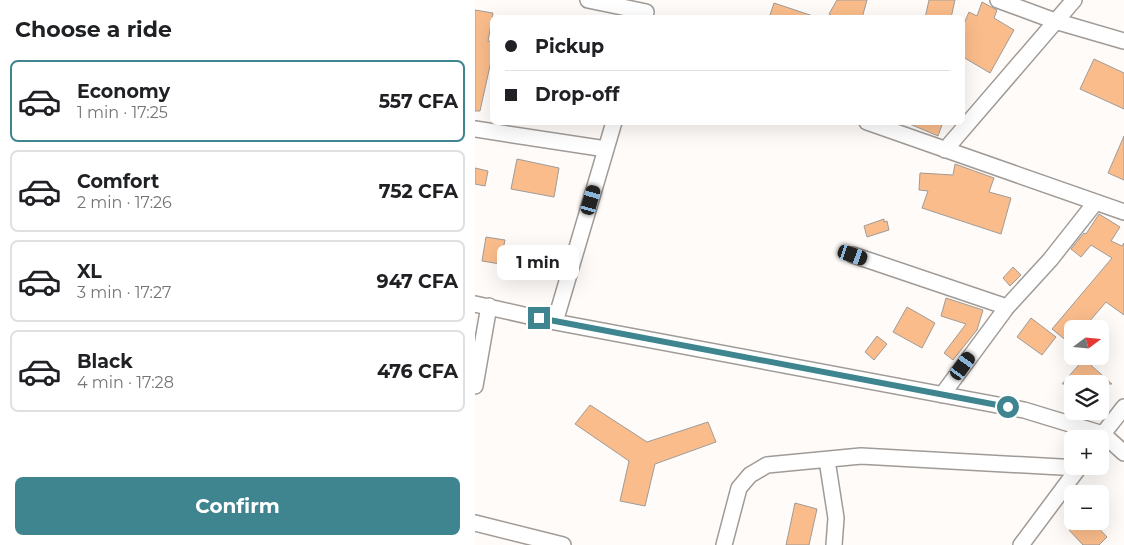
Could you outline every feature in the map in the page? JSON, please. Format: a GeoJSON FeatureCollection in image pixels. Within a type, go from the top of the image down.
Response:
{"type":"FeatureCollection","features":[{"type":"Feature","properties":{"kind":"street"},"geometry":{"type":"LineString","coordinates":[[588,0],[647,10]]}},
{"type":"Feature","properties":{"kind":"street"},"geometry":{"type":"LineString","coordinates":[[998,0],[1055,21],[1124,41]]}},
{"type":"Feature","properties":{"kind":"street"},"geometry":{"type":"LineString","coordinates":[[945,150],[1074,0]]}},
{"type":"Feature","properties":{"kind":"street"},"geometry":{"type":"LineString","coordinates":[[555,322],[613,125]]}},
{"type":"Feature","properties":{"kind":"street"},"geometry":{"type":"LineString","coordinates":[[875,125],[1124,212]]}},
{"type":"Feature","properties":{"kind":"street"},"geometry":{"type":"LineString","coordinates":[[475,129],[606,149]]}},
{"type":"Feature","properties":{"kind":"street"},"geometry":{"type":"LineString","coordinates":[[942,395],[1007,307],[1050,260],[1095,203]]}},
{"type":"Feature","properties":{"kind":"street"},"geometry":{"type":"LineString","coordinates":[[853,255],[1007,307]]}},
{"type":"Feature","properties":{"kind":"street"},"geometry":{"type":"LineString","coordinates":[[475,386],[482,305],[555,322],[1024,410],[1083,430]]}},
{"type":"Feature","properties":{"kind":"street"},"geometry":{"type":"LineString","coordinates":[[1106,430],[1124,407]]}},
{"type":"Feature","properties":{"kind":"street"},"geometry":{"type":"LineString","coordinates":[[1109,442],[1124,453]]}},
{"type":"Feature","properties":{"kind":"street"},"geometry":{"type":"LineString","coordinates":[[724,545],[739,488],[750,475],[767,466],[861,456],[1064,466]]}},
{"type":"Feature","properties":{"kind":"street"},"geometry":{"type":"LineString","coordinates":[[827,460],[836,518],[834,545]]}},
{"type":"Feature","properties":{"kind":"street"},"geometry":{"type":"LineString","coordinates":[[1021,545],[1074,475]]}},
{"type":"Feature","properties":{"kind":"street"},"geometry":{"type":"LineString","coordinates":[[475,522],[563,545]]}},
{"type":"Feature","properties":{"kind":"building"},"geometry":{"type":"Polygon","coordinates":[[[837,0],[867,0],[863,15],[829,14],[837,0]]]}},
{"type":"Feature","properties":{"kind":"building"},"geometry":{"type":"Polygon","coordinates":[[[929,0],[955,0],[952,15],[926,15],[929,0]]]}},
{"type":"Feature","properties":{"kind":"building"},"geometry":{"type":"Polygon","coordinates":[[[982,2],[997,10],[994,18],[1014,30],[990,73],[965,58],[965,21],[969,12],[977,16],[982,2]]]}},
{"type":"Feature","properties":{"kind":"building"},"geometry":{"type":"Polygon","coordinates":[[[774,3],[810,15],[770,15],[774,3]]]}},
{"type":"Feature","properties":{"kind":"building"},"geometry":{"type":"Polygon","coordinates":[[[475,10],[493,13],[490,15],[488,41],[490,41],[490,66],[480,111],[475,111],[475,10]]]}},
{"type":"Feature","properties":{"kind":"building"},"geometry":{"type":"Polygon","coordinates":[[[1094,59],[1124,73],[1124,109],[1080,89],[1094,59]]]}},
{"type":"Feature","properties":{"kind":"building"},"geometry":{"type":"Polygon","coordinates":[[[912,125],[942,125],[938,136],[912,125]]]}},
{"type":"Feature","properties":{"kind":"building"},"geometry":{"type":"Polygon","coordinates":[[[1124,136],[1124,180],[1108,173],[1124,136]]]}},
{"type":"Feature","properties":{"kind":"building"},"geometry":{"type":"Polygon","coordinates":[[[517,159],[559,168],[554,197],[511,189],[517,159]]]}},
{"type":"Feature","properties":{"kind":"building"},"geometry":{"type":"Polygon","coordinates":[[[955,164],[994,178],[989,192],[1011,198],[1001,234],[922,208],[928,191],[919,190],[920,173],[953,175],[955,164]]]}},
{"type":"Feature","properties":{"kind":"building"},"geometry":{"type":"Polygon","coordinates":[[[475,168],[488,171],[485,186],[475,184],[475,168]]]}},
{"type":"Feature","properties":{"kind":"building"},"geometry":{"type":"Polygon","coordinates":[[[1099,214],[1120,227],[1111,241],[1122,246],[1124,243],[1124,315],[1106,302],[1091,320],[1064,320],[1064,339],[1052,329],[1112,258],[1091,245],[1081,257],[1071,249],[1084,233],[1086,234],[1099,214]]]}},
{"type":"Feature","properties":{"kind":"building"},"geometry":{"type":"Polygon","coordinates":[[[884,219],[884,222],[887,221],[889,230],[867,237],[864,226],[884,219]]]}},
{"type":"Feature","properties":{"kind":"building"},"geometry":{"type":"Polygon","coordinates":[[[486,237],[505,240],[500,264],[482,261],[486,237]]]}},
{"type":"Feature","properties":{"kind":"building"},"geometry":{"type":"Polygon","coordinates":[[[1013,267],[1021,275],[1010,286],[1003,278],[1013,267]]]}},
{"type":"Feature","properties":{"kind":"building"},"geometry":{"type":"Polygon","coordinates":[[[946,298],[983,310],[977,330],[953,360],[944,353],[966,324],[941,316],[946,298]]]}},
{"type":"Feature","properties":{"kind":"building"},"geometry":{"type":"Polygon","coordinates":[[[907,307],[935,323],[922,348],[893,332],[907,307]]]}},
{"type":"Feature","properties":{"kind":"building"},"geometry":{"type":"Polygon","coordinates":[[[1031,318],[1056,337],[1042,355],[1017,337],[1031,318]]]}},
{"type":"Feature","properties":{"kind":"building"},"geometry":{"type":"Polygon","coordinates":[[[877,336],[887,344],[874,360],[865,352],[877,336]]]}},
{"type":"Feature","properties":{"kind":"building"},"geometry":{"type":"Polygon","coordinates":[[[1079,365],[1091,365],[1102,375],[1070,375],[1079,365]]]}},
{"type":"Feature","properties":{"kind":"building"},"geometry":{"type":"Polygon","coordinates":[[[590,405],[647,442],[708,422],[716,442],[655,464],[645,506],[620,501],[629,461],[575,424],[590,405]]]}},
{"type":"Feature","properties":{"kind":"building"},"geometry":{"type":"Polygon","coordinates":[[[795,503],[817,509],[809,545],[786,545],[795,503]]]}},
{"type":"Feature","properties":{"kind":"building"},"geometry":{"type":"Polygon","coordinates":[[[1069,530],[1100,530],[1107,537],[1099,545],[1083,545],[1069,530]]]}},
{"type":"Feature","properties":{"kind":"route"},"geometry":{"type":"LineString","coordinates":[[539,318],[1008,407]]}}]}
